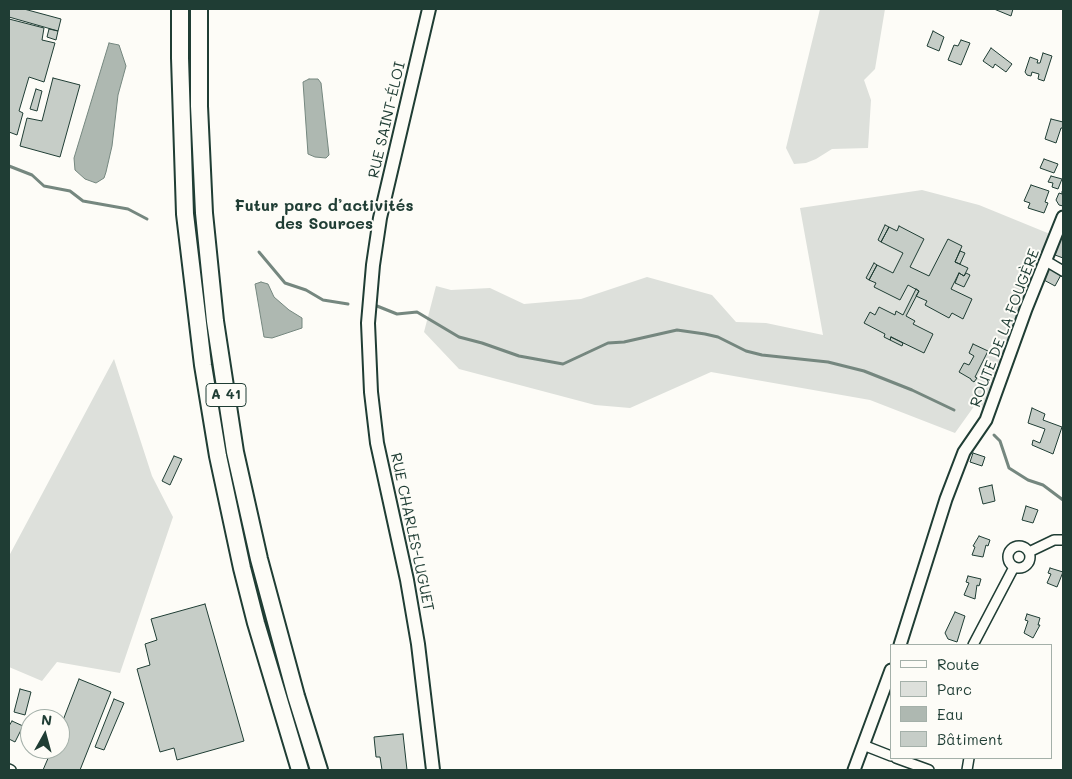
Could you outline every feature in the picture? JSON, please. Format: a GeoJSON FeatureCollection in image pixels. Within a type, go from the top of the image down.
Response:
{"type":"FeatureCollection","features":[{"type":"Feature","properties":{"kind":"highway"},"geometry":{"type":"LineString","coordinates":[[174,9],[180,78]]}},
{"type":"Feature","properties":{"kind":"highway","name":"A 41"},"geometry":{"type":"LineString","coordinates":[[180,9],[180,78],[188,239],[203,365],[228,503],[252,605],[300,770]]}},
{"type":"Feature","properties":{"kind":"highway","name":"A 41"},"geometry":{"type":"LineString","coordinates":[[199,9],[199,106],[204,213],[215,321],[226,393],[236,452],[259,559],[296,696],[319,770]]}},
{"type":"Feature","properties":{"kind":"main road","name":"RUE SAINT-ÉLOI"},"geometry":{"type":"LineString","coordinates":[[370,299],[380,218],[429,9]]}},
{"type":"Feature","properties":{"kind":"main road","name":"RUE CHARLES-LUGUET"},"geometry":{"type":"LineString","coordinates":[[370,299],[368,323],[370,392],[377,443],[418,644],[433,770]]}},
{"type":"Feature","properties":{"kind":"street","name":"ROUTE DE LA FOUGÈRE"},"geometry":{"type":"LineString","coordinates":[[900,644],[955,474],[964,452],[986,420],[1004,367],[1063,217]]}},
{"type":"Feature","properties":{"kind":"street"},"geometry":{"type":"LineString","coordinates":[[1046,261],[1063,271]]}},
{"type":"Feature","properties":{"kind":"street"},"geometry":{"type":"LineString","coordinates":[[1028,552],[1054,540],[1063,540]]}},
{"type":"Feature","properties":{"kind":"street"},"geometry":{"type":"LineString","coordinates":[[1016,547],[1023,548],[1028,552],[1030,559],[1027,565],[1021,568],[1014,567],[1008,558],[1016,547]]}},
{"type":"Feature","properties":{"kind":"street"},"geometry":{"type":"LineString","coordinates":[[974,644],[1014,567]]}},
{"type":"Feature","properties":{"kind":"street"},"geometry":{"type":"LineString","coordinates":[[854,770],[890,673]]}},
{"type":"Feature","properties":{"kind":"street"},"geometry":{"type":"LineString","coordinates":[[863,746],[890,756]]}},
{"type":"Feature","properties":{"kind":"street"},"geometry":{"type":"LineString","coordinates":[[899,759],[929,770]]}},
{"type":"Feature","properties":{"kind":"green space"},"geometry":{"type":"Polygon","coordinates":[[[820,9],[885,9],[875,69],[864,80],[871,100],[868,148],[832,149],[806,163],[794,164],[786,148],[820,9]]]}},
{"type":"Feature","properties":{"kind":"green space"},"geometry":{"type":"Polygon","coordinates":[[[922,190],[979,205],[1050,234],[983,409],[975,405],[955,433],[870,400],[711,372],[630,408],[595,405],[459,369],[424,332],[436,286],[451,290],[490,288],[524,304],[581,299],[647,277],[712,295],[736,322],[766,323],[823,335],[800,208],[922,190]]]}},
{"type":"Feature","properties":{"kind":"green space"},"geometry":{"type":"Polygon","coordinates":[[[114,359],[152,476],[173,517],[120,673],[57,662],[42,681],[9,667],[9,556],[114,359]]]}},
{"type":"Feature","properties":{"kind":"water"},"geometry":{"type":"Polygon","coordinates":[[[109,43],[119,45],[126,66],[118,95],[112,146],[106,172],[104,178],[96,183],[85,179],[75,170],[74,158],[109,43]]]}},
{"type":"Feature","properties":{"kind":"water"},"geometry":{"type":"Polygon","coordinates":[[[309,79],[318,79],[321,83],[329,155],[326,158],[308,154],[303,82],[309,79]]]}},
{"type":"Feature","properties":{"kind":"water"},"geometry":{"type":"Polygon","coordinates":[[[261,282],[268,284],[274,297],[302,318],[302,328],[272,338],[264,337],[255,284],[261,282]]]}},
{"type":"Feature","properties":{"kind":"building"},"geometry":{"type":"Polygon","coordinates":[[[9,9],[24,9],[61,19],[58,31],[9,17],[9,9]]]}},
{"type":"Feature","properties":{"kind":"building"},"geometry":{"type":"Polygon","coordinates":[[[994,9],[1013,9],[1011,16],[994,9]]]}},
{"type":"Feature","properties":{"kind":"building"},"geometry":{"type":"Polygon","coordinates":[[[9,19],[44,28],[42,40],[55,43],[44,82],[29,77],[19,111],[23,113],[17,135],[9,132],[9,19]]]}},
{"type":"Feature","properties":{"kind":"building"},"geometry":{"type":"Polygon","coordinates":[[[49,29],[58,31],[56,40],[47,37],[49,29]]]}},
{"type":"Feature","properties":{"kind":"building"},"geometry":{"type":"Polygon","coordinates":[[[933,31],[944,37],[939,51],[927,46],[933,31]]]}},
{"type":"Feature","properties":{"kind":"building"},"geometry":{"type":"Polygon","coordinates":[[[961,40],[970,43],[961,65],[948,60],[954,45],[958,46],[961,40]]]}},
{"type":"Feature","properties":{"kind":"building"},"geometry":{"type":"Polygon","coordinates":[[[991,48],[1012,64],[1006,72],[995,64],[993,68],[983,61],[991,48]]]}},
{"type":"Feature","properties":{"kind":"building"},"geometry":{"type":"Polygon","coordinates":[[[1043,53],[1052,56],[1044,81],[1038,79],[1039,74],[1032,72],[1031,76],[1025,72],[1030,57],[1038,60],[1037,63],[1040,63],[1043,53]]]}},
{"type":"Feature","properties":{"kind":"building"},"geometry":{"type":"Polygon","coordinates":[[[53,78],[80,85],[60,157],[20,146],[27,118],[42,121],[53,78]]]}},
{"type":"Feature","properties":{"kind":"building"},"geometry":{"type":"Polygon","coordinates":[[[36,89],[42,91],[37,111],[30,109],[36,89]]]}},
{"type":"Feature","properties":{"kind":"building"},"geometry":{"type":"Polygon","coordinates":[[[1051,119],[1063,122],[1063,128],[1061,128],[1056,143],[1045,139],[1051,119]]]}},
{"type":"Feature","properties":{"kind":"building"},"geometry":{"type":"Polygon","coordinates":[[[1044,159],[1058,164],[1054,173],[1040,168],[1044,159]]]}},
{"type":"Feature","properties":{"kind":"building"},"geometry":{"type":"Polygon","coordinates":[[[1051,176],[1062,179],[1058,189],[1052,187],[1053,183],[1048,182],[1051,176]]]}},
{"type":"Feature","properties":{"kind":"building"},"geometry":{"type":"Polygon","coordinates":[[[1031,185],[1049,191],[1045,202],[1048,203],[1044,213],[1028,208],[1030,203],[1024,201],[1031,185]]]}},
{"type":"Feature","properties":{"kind":"building"},"geometry":{"type":"Polygon","coordinates":[[[1062,192],[1063,206],[1059,205],[1056,200],[1059,193],[1062,194],[1062,192]]]}},
{"type":"Feature","properties":{"kind":"building"},"geometry":{"type":"Polygon","coordinates":[[[885,225],[889,227],[881,242],[878,240],[885,225]]]}},
{"type":"Feature","properties":{"kind":"building"},"geometry":{"type":"Polygon","coordinates":[[[899,226],[924,239],[910,267],[929,276],[948,239],[962,246],[955,262],[968,268],[964,276],[959,273],[951,289],[972,299],[963,319],[952,313],[949,318],[925,305],[927,301],[916,296],[919,291],[908,285],[900,300],[874,287],[876,283],[869,280],[877,265],[893,273],[903,253],[881,242],[889,227],[897,231],[899,226]]]}},
{"type":"Feature","properties":{"kind":"building"},"geometry":{"type":"Polygon","coordinates":[[[1060,236],[1063,237],[1063,258],[1055,255],[1060,236]]]}},
{"type":"Feature","properties":{"kind":"building"},"geometry":{"type":"Polygon","coordinates":[[[960,251],[965,253],[960,264],[955,262],[960,251]]]}},
{"type":"Feature","properties":{"kind":"building"},"geometry":{"type":"Polygon","coordinates":[[[874,263],[877,265],[869,280],[866,278],[874,263]]]}},
{"type":"Feature","properties":{"kind":"building"},"geometry":{"type":"Polygon","coordinates":[[[1049,266],[1062,273],[1055,286],[1042,279],[1049,266]]]}},
{"type":"Feature","properties":{"kind":"building"},"geometry":{"type":"Polygon","coordinates":[[[959,273],[964,276],[966,273],[970,275],[964,287],[955,283],[959,273]]]}},
{"type":"Feature","properties":{"kind":"building"},"geometry":{"type":"Polygon","coordinates":[[[916,289],[919,291],[906,316],[915,321],[913,324],[933,334],[924,353],[891,337],[890,340],[884,337],[885,334],[864,323],[870,312],[875,315],[879,307],[895,315],[896,311],[903,315],[916,289]]]}},
{"type":"Feature","properties":{"kind":"building"},"geometry":{"type":"Polygon","coordinates":[[[891,337],[903,343],[902,346],[890,340],[891,337]]]}},
{"type":"Feature","properties":{"kind":"building"},"geometry":{"type":"Polygon","coordinates":[[[973,344],[988,351],[974,382],[959,372],[964,363],[969,365],[974,356],[969,353],[973,344]]]}},
{"type":"Feature","properties":{"kind":"building"},"geometry":{"type":"Polygon","coordinates":[[[1032,408],[1045,414],[1043,420],[1062,427],[1053,454],[1032,445],[1033,440],[1040,443],[1045,429],[1028,423],[1032,408]]]}},
{"type":"Feature","properties":{"kind":"building"},"geometry":{"type":"Polygon","coordinates":[[[973,453],[985,457],[982,466],[970,462],[973,453]]]}},
{"type":"Feature","properties":{"kind":"building"},"geometry":{"type":"Polygon","coordinates":[[[174,456],[182,459],[170,485],[162,481],[174,456]]]}},
{"type":"Feature","properties":{"kind":"building"},"geometry":{"type":"Polygon","coordinates":[[[992,485],[995,501],[983,504],[979,488],[992,485]]]}},
{"type":"Feature","properties":{"kind":"building"},"geometry":{"type":"Polygon","coordinates":[[[1026,506],[1038,510],[1033,523],[1022,520],[1026,506]]]}},
{"type":"Feature","properties":{"kind":"building"},"geometry":{"type":"Polygon","coordinates":[[[979,536],[990,540],[988,546],[986,545],[983,557],[972,555],[975,547],[973,546],[979,536]]]}},
{"type":"Feature","properties":{"kind":"building"},"geometry":{"type":"Polygon","coordinates":[[[1050,568],[1063,572],[1057,587],[1047,583],[1051,574],[1048,573],[1050,568]]]}},
{"type":"Feature","properties":{"kind":"building"},"geometry":{"type":"Polygon","coordinates":[[[968,576],[981,579],[979,586],[977,585],[975,599],[964,595],[969,583],[966,582],[968,576]]]}},
{"type":"Feature","properties":{"kind":"building"},"geometry":{"type":"Polygon","coordinates":[[[205,604],[244,741],[177,760],[174,748],[160,752],[137,669],[150,665],[145,644],[157,640],[151,619],[205,604]]]}},
{"type":"Feature","properties":{"kind":"building"},"geometry":{"type":"Polygon","coordinates":[[[955,612],[965,616],[957,642],[948,639],[945,633],[955,612]]]}},
{"type":"Feature","properties":{"kind":"building"},"geometry":{"type":"Polygon","coordinates":[[[1027,614],[1040,618],[1038,625],[1040,625],[1033,638],[1024,633],[1028,621],[1025,620],[1027,614]]]}},
{"type":"Feature","properties":{"kind":"building"},"geometry":{"type":"Polygon","coordinates":[[[79,679],[111,692],[80,770],[43,770],[48,759],[70,759],[70,709],[67,709],[79,679]]]}},
{"type":"Feature","properties":{"kind":"building"},"geometry":{"type":"Polygon","coordinates":[[[20,689],[31,692],[27,709],[20,709],[20,714],[14,712],[20,689]]]}},
{"type":"Feature","properties":{"kind":"building"},"geometry":{"type":"Polygon","coordinates":[[[114,699],[124,703],[104,750],[95,747],[114,699]]]}},
{"type":"Feature","properties":{"kind":"building"},"geometry":{"type":"Polygon","coordinates":[[[12,721],[20,725],[20,732],[15,742],[9,739],[9,726],[12,721]]]}},
{"type":"Feature","properties":{"kind":"building"},"geometry":{"type":"Polygon","coordinates":[[[403,734],[407,770],[382,770],[380,757],[376,757],[374,737],[403,734]]]}},
{"type":"Feature","properties":{"kind":"waterway"},"geometry":{"type":"LineString","coordinates":[[9,166],[32,175],[44,186],[70,191],[83,201],[128,209],[147,219]]}},
{"type":"Feature","properties":{"kind":"waterway"},"geometry":{"type":"LineString","coordinates":[[259,252],[285,283],[306,290],[323,300],[348,304]]}},
{"type":"Feature","properties":{"kind":"waterway"},"geometry":{"type":"LineString","coordinates":[[377,306],[397,314],[417,312],[459,337],[519,356],[563,364],[608,343],[624,342],[677,330],[705,334],[718,337],[746,351],[762,355],[828,362],[864,371],[912,390],[954,410]]}},
{"type":"Feature","properties":{"kind":"waterway"},"geometry":{"type":"LineString","coordinates":[[994,435],[1000,441],[1009,468],[1028,480],[1043,485],[1063,500]]}},
{"type":"Feature","properties":{"kind":"district","name":"Futur parc d’activités des Sources"},"geometry":{"type":"Point","coordinates":[324,215]}}]}
